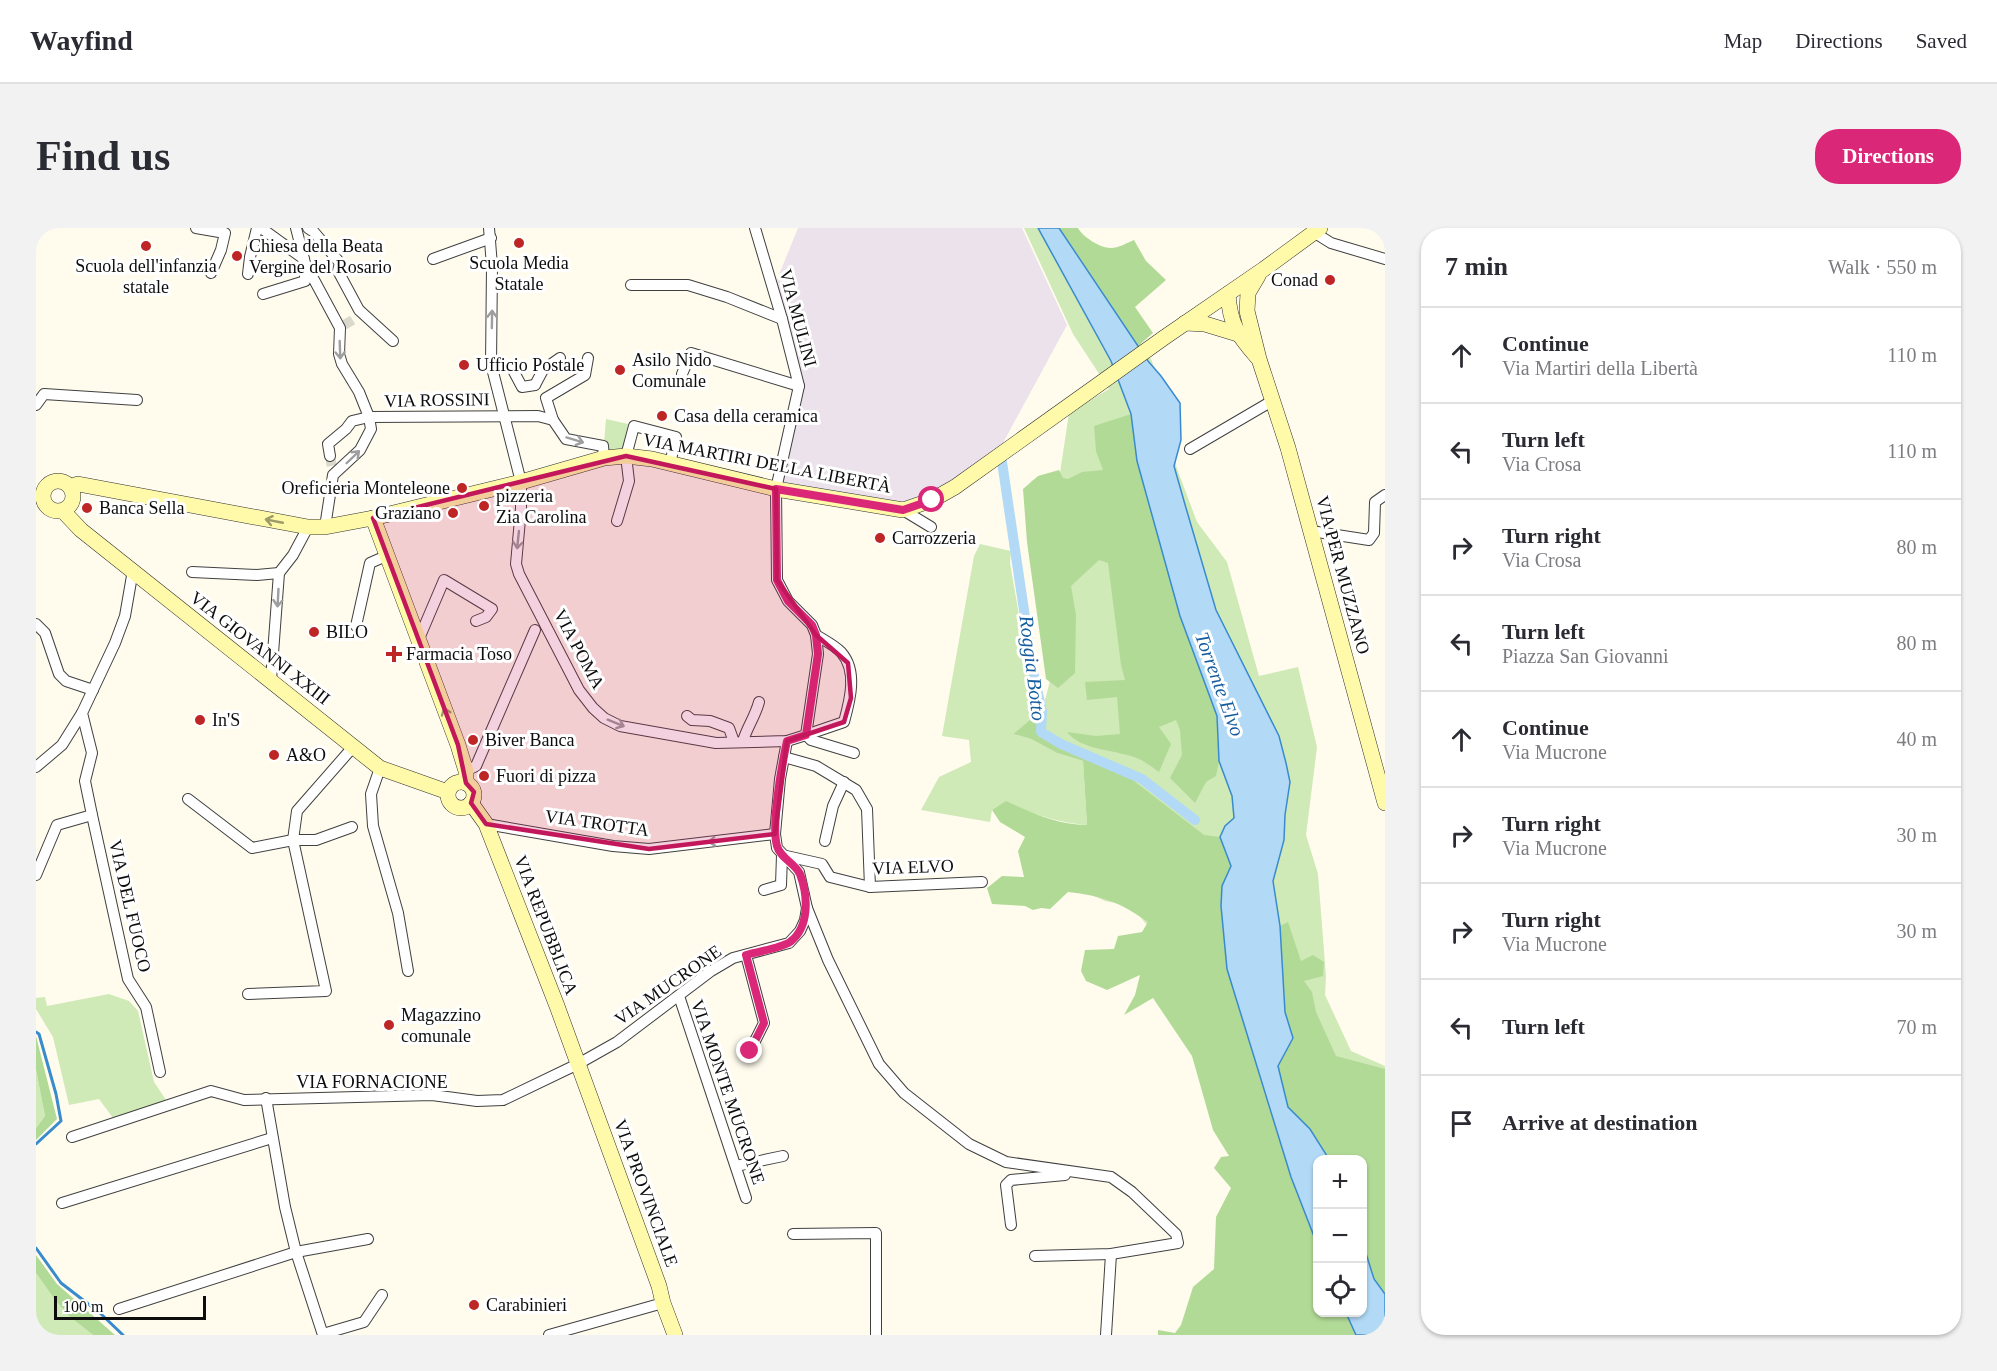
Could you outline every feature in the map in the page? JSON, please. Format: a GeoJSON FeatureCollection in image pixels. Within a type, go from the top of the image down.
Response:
{"type":"FeatureCollection","features":[{"type":"Feature","properties":{"kind":"main road"},"geometry":{"type":"LineString","coordinates":[[1185,323],[1317,231]]}},
{"type":"Feature","properties":{"kind":"main road","name":"VIA PER MUZZANO"},"geometry":{"type":"LineString","coordinates":[[1261,271],[1248,294],[1247,311],[1259,359],[1288,448],[1384,800]]}},
{"type":"Feature","properties":{"kind":"main road"},"geometry":{"type":"LineString","coordinates":[[1228,294],[1247,311]]}},
{"type":"Feature","properties":{"kind":"main road","name":"VIA PER MUZZANO"},"geometry":{"type":"LineString","coordinates":[[1228,294],[1231,320],[1238,334],[1259,359]]}},
{"type":"Feature","properties":{"kind":"main road"},"geometry":{"type":"LineString","coordinates":[[1185,323],[1205,324],[1238,334]]}},
{"type":"Feature","properties":{"kind":"main road","name":"VIA MARTIRI DELLA LIBERTÀ"},"geometry":{"type":"LineString","coordinates":[[63,511],[49,508],[40,488],[58,481],[70,486],[78,484],[308,527],[325,527],[373,518],[521,482],[604,458],[626,456],[641,456],[776,489],[903,510],[932,500],[955,487],[1185,323]]}},
{"type":"Feature","properties":{"kind":"main road"},"geometry":{"type":"LineString","coordinates":[[63,511],[73,501],[73,491],[70,486]]}},
{"type":"Feature","properties":{"kind":"main road","name":"VIA GIOVANNI XXIII"},"geometry":{"type":"LineString","coordinates":[[63,511],[81,530],[380,768],[448,792]]}},
{"type":"Feature","properties":{"kind":"main road"},"geometry":{"type":"LineString","coordinates":[[373,518],[466,777],[474,792],[471,803],[464,807],[456,807],[449,800],[448,792],[455,783],[466,777]]}},
{"type":"Feature","properties":{"kind":"main road","name":"VIA REPUBBLICA"},"geometry":{"type":"LineString","coordinates":[[471,803],[486,824],[578,1064]]}},
{"type":"Feature","properties":{"kind":"main road","name":"VIA PROVINCIALE"},"geometry":{"type":"LineString","coordinates":[[578,1064],[675,1335]]}},
{"type":"Feature","properties":{"kind":"street"},"geometry":{"type":"LineString","coordinates":[[196,228],[225,233],[221,250],[211,273]]}},
{"type":"Feature","properties":{"kind":"street"},"geometry":{"type":"LineString","coordinates":[[248,274],[250,257],[259,228],[304,261],[342,326],[339,354],[342,364],[359,392],[371,429],[360,450],[333,471],[325,527]]}},
{"type":"Feature","properties":{"kind":"street"},"geometry":{"type":"LineString","coordinates":[[263,294],[305,281],[304,261],[296,228]]}},
{"type":"Feature","properties":{"kind":"street"},"geometry":{"type":"LineString","coordinates":[[308,228],[314,231],[340,262],[338,272],[360,316],[393,341]]}},
{"type":"Feature","properties":{"kind":"street","name":"VIA MULINI"},"geometry":{"type":"LineString","coordinates":[[755,228],[799,386],[776,489],[777,580],[788,601],[812,625],[816,635]]}},
{"type":"Feature","properties":{"kind":"street"},"geometry":{"type":"LineString","coordinates":[[1317,231],[1330,243],[1385,259]]}},
{"type":"Feature","properties":{"kind":"street"},"geometry":{"type":"LineString","coordinates":[[433,259],[490,233]]}},
{"type":"Feature","properties":{"kind":"street","name":"VIA POMA"},"geometry":{"type":"LineString","coordinates":[[490,233],[491,364],[521,482],[516,564],[552,641],[579,690],[593,708],[604,718],[620,726],[716,743],[787,741],[814,734],[844,722],[851,698],[848,663],[840,651],[816,635]]}},
{"type":"Feature","properties":{"kind":"street"},"geometry":{"type":"LineString","coordinates":[[630,285],[688,285],[727,297],[782,319]]}},
{"type":"Feature","properties":{"kind":"street"},"geometry":{"type":"LineString","coordinates":[[681,374],[692,353],[799,386]]}},
{"type":"Feature","properties":{"kind":"street"},"geometry":{"type":"LineString","coordinates":[[514,372],[522,387],[539,389],[543,370],[560,358]]}},
{"type":"Feature","properties":{"kind":"street"},"geometry":{"type":"LineString","coordinates":[[588,358],[585,375],[546,398],[553,420],[566,439],[603,446],[604,458]]}},
{"type":"Feature","properties":{"kind":"street"},"geometry":{"type":"LineString","coordinates":[[36,405],[44,394],[137,400]]}},
{"type":"Feature","properties":{"kind":"street"},"geometry":{"type":"LineString","coordinates":[[1190,449],[1272,401]]}},
{"type":"Feature","properties":{"kind":"street","name":"VIA ROSSINI"},"geometry":{"type":"LineString","coordinates":[[369,417],[538,416],[553,420]]}},
{"type":"Feature","properties":{"kind":"street"},"geometry":{"type":"LineString","coordinates":[[330,456],[328,444],[352,421],[369,417]]}},
{"type":"Feature","properties":{"kind":"street"},"geometry":{"type":"LineString","coordinates":[[617,520],[633,481],[626,456],[634,426],[676,437],[670,464]]}},
{"type":"Feature","properties":{"kind":"street"},"geometry":{"type":"LineString","coordinates":[[1311,531],[1369,540],[1374,533],[1375,502],[1385,495]]}},
{"type":"Feature","properties":{"kind":"street"},"geometry":{"type":"LineString","coordinates":[[903,510],[931,527]]}},
{"type":"Feature","properties":{"kind":"street"},"geometry":{"type":"LineString","coordinates":[[271,680],[279,573],[293,555],[308,527]]}},
{"type":"Feature","properties":{"kind":"street"},"geometry":{"type":"LineString","coordinates":[[356,626],[370,563],[386,556]]}},
{"type":"Feature","properties":{"kind":"street"},"geometry":{"type":"LineString","coordinates":[[36,767],[62,745],[82,712],[116,643],[122,625],[132,570]]}},
{"type":"Feature","properties":{"kind":"street"},"geometry":{"type":"LineString","coordinates":[[192,572],[263,575],[279,573]]}},
{"type":"Feature","properties":{"kind":"street"},"geometry":{"type":"LineString","coordinates":[[418,641],[444,580],[492,609],[486,617],[476,621]]}},
{"type":"Feature","properties":{"kind":"street"},"geometry":{"type":"LineString","coordinates":[[36,624],[45,633],[59,674],[66,681],[93,690]]}},
{"type":"Feature","properties":{"kind":"street"},"geometry":{"type":"LineString","coordinates":[[466,777],[476,766],[535,630]]}},
{"type":"Feature","properties":{"kind":"street"},"geometry":{"type":"LineString","coordinates":[[816,635],[818,654],[806,735],[811,740],[854,753]]}},
{"type":"Feature","properties":{"kind":"street"},"geometry":{"type":"LineString","coordinates":[[687,716],[692,720],[710,721],[729,728],[738,742],[752,724],[759,702]]}},
{"type":"Feature","properties":{"kind":"street","name":"VIA DEL FUOCO"},"geometry":{"type":"LineString","coordinates":[[82,712],[92,753],[86,781],[92,815],[128,979],[146,1007],[160,1072]]}},
{"type":"Feature","properties":{"kind":"street"},"geometry":{"type":"LineString","coordinates":[[787,741],[775,834],[777,848],[800,872],[807,908],[828,960],[879,1064],[904,1094],[969,1144],[1006,1162],[1111,1177],[1132,1192],[1176,1234],[1178,1243],[1111,1254],[1035,1256]]}},
{"type":"Feature","properties":{"kind":"street"},"geometry":{"type":"LineString","coordinates":[[248,994],[326,991],[292,840],[297,811],[353,747]]}},
{"type":"Feature","properties":{"kind":"street"},"geometry":{"type":"LineString","coordinates":[[784,757],[816,766],[856,790],[867,808],[870,887]]}},
{"type":"Feature","properties":{"kind":"street"},"geometry":{"type":"LineString","coordinates":[[380,768],[371,794],[373,826],[398,913],[408,971]]}},
{"type":"Feature","properties":{"kind":"street"},"geometry":{"type":"LineString","coordinates":[[825,841],[833,806],[843,782]]}},
{"type":"Feature","properties":{"kind":"street"},"geometry":{"type":"LineString","coordinates":[[188,799],[252,848],[292,840],[316,840],[351,827]]}},
{"type":"Feature","properties":{"kind":"street"},"geometry":{"type":"LineString","coordinates":[[36,875],[57,825],[92,815]]}},
{"type":"Feature","properties":{"kind":"street","name":"VIA TROTTA"},"geometry":{"type":"LineString","coordinates":[[486,824],[613,846],[649,849],[775,834]]}},
{"type":"Feature","properties":{"kind":"street"},"geometry":{"type":"LineString","coordinates":[[764,890],[781,885],[782,855]]}},
{"type":"Feature","properties":{"kind":"street","name":"VIA ELVO"},"geometry":{"type":"LineString","coordinates":[[782,855],[822,864],[830,877],[870,887],[982,882]]}},
{"type":"Feature","properties":{"kind":"street","name":"VIA MUCRONE"},"geometry":{"type":"LineString","coordinates":[[578,1064],[617,1042],[733,958],[789,943],[800,931],[807,908]]}},
{"type":"Feature","properties":{"kind":"street"},"geometry":{"type":"LineString","coordinates":[[746,955],[764,1023],[750,1051]]}},
{"type":"Feature","properties":{"kind":"street","name":"VIA MONTE MUCRONE"},"geometry":{"type":"LineString","coordinates":[[679,996],[746,1198]]}},
{"type":"Feature","properties":{"kind":"street","name":"VIA FORNACIONE"},"geometry":{"type":"LineString","coordinates":[[72,1137],[211,1091],[244,1100],[432,1095],[477,1101],[503,1100],[578,1064]]}},
{"type":"Feature","properties":{"kind":"street"},"geometry":{"type":"LineString","coordinates":[[266,1098],[285,1207],[296,1252],[323,1335],[364,1322],[382,1295]]}},
{"type":"Feature","properties":{"kind":"street"},"geometry":{"type":"LineString","coordinates":[[62,1203],[272,1138]]}},
{"type":"Feature","properties":{"kind":"street"},"geometry":{"type":"LineString","coordinates":[[736,1166],[783,1156]]}},
{"type":"Feature","properties":{"kind":"street"},"geometry":{"type":"LineString","coordinates":[[1011,1225],[1006,1185],[1011,1180],[1080,1173]]}},
{"type":"Feature","properties":{"kind":"street"},"geometry":{"type":"LineString","coordinates":[[793,1234],[876,1233],[876,1335]]}},
{"type":"Feature","properties":{"kind":"street"},"geometry":{"type":"LineString","coordinates":[[119,1309],[296,1252],[368,1239]]}},
{"type":"Feature","properties":{"kind":"street"},"geometry":{"type":"LineString","coordinates":[[1106,1335],[1111,1254]]}},
{"type":"Feature","properties":{"kind":"street"},"geometry":{"type":"LineString","coordinates":[[549,1335],[577,1331],[663,1303]]}},
{"type":"Feature","properties":{"kind":"highlighted area"},"geometry":{"type":"Polygon","coordinates":[[[626,456],[776,489],[777,580],[816,635],[848,663],[851,698],[844,722],[787,741],[775,834],[649,849],[486,824],[471,803],[474,792],[466,783],[458,745],[373,518],[626,456]]]}},
{"type":"Feature","properties":{"kind":"shaded area"},"geometry":{"type":"Polygon","coordinates":[[[798,228],[1022,228],[1067,325],[997,454],[950,483],[903,506],[780,485],[801,387],[776,282],[798,228]]]}},
{"type":"Feature","properties":{"kind":"green space"},"geometry":{"type":"Polygon","coordinates":[[[1024,228],[1075,228],[1114,301],[1152,361],[1176,466],[1197,522],[1227,562],[1259,676],[1298,667],[1317,747],[1306,835],[1318,874],[1326,977],[1325,995],[1351,1051],[1385,1066],[1385,1335],[1276,1335],[1276,1284],[1147,925],[1131,906],[1105,901],[1082,890],[1094,840],[1100,759],[1044,732],[1042,711],[1050,681],[1031,537],[1031,481],[1060,473],[1069,413],[1109,389],[1073,334],[1024,228]]]}},
{"type":"Feature","properties":{"kind":"green space"},"geometry":{"type":"Polygon","coordinates":[[[1059,228],[1078,228],[1092,241],[1107,248],[1117,247],[1134,240],[1146,261],[1166,280],[1135,307],[1153,333],[1138,346],[1059,228]]]}},
{"type":"Feature","properties":{"kind":"green space"},"geometry":{"type":"Polygon","coordinates":[[[1131,414],[1137,461],[1180,616],[1217,716],[1219,761],[1216,776],[1206,782],[1195,803],[1170,778],[1182,755],[1180,730],[1176,720],[1159,727],[1171,744],[1159,772],[1139,759],[1091,747],[1067,732],[1096,736],[1120,734],[1117,697],[1087,700],[1085,682],[1125,680],[1121,665],[1108,563],[1099,560],[1071,586],[1076,615],[1075,673],[1058,688],[1046,679],[1027,542],[1023,489],[1038,476],[1059,470],[1063,478],[1068,479],[1082,472],[1103,470],[1096,451],[1094,426],[1131,414]]]}},
{"type":"Feature","properties":{"kind":"green space"},"geometry":{"type":"Polygon","coordinates":[[[606,419],[628,424],[622,450],[605,452],[606,419]]]}},
{"type":"Feature","properties":{"kind":"green space"},"geometry":{"type":"Polygon","coordinates":[[[980,544],[1011,551],[1010,563],[1038,713],[1013,734],[1031,739],[1057,753],[1083,761],[1087,825],[1045,817],[1006,802],[992,810],[990,822],[921,810],[939,777],[971,762],[969,740],[942,736],[974,556],[980,544]]]}},
{"type":"Feature","properties":{"kind":"green space"},"geometry":{"type":"Polygon","coordinates":[[[1038,713],[1039,733],[1061,746],[1125,774],[1204,835],[1220,837],[1231,866],[1222,886],[1221,906],[1227,969],[1291,1177],[1313,1234],[1313,1317],[1348,1317],[1356,1335],[1158,1335],[1158,1330],[1175,1333],[1181,1325],[1193,1287],[1214,1269],[1216,1217],[1231,1188],[1214,1168],[1221,1157],[1229,1156],[1213,1130],[1192,1056],[1153,998],[1124,1015],[1135,995],[1140,975],[1107,990],[1086,981],[1081,971],[1085,950],[1114,949],[1118,936],[1142,932],[1148,922],[1110,901],[1068,892],[1050,909],[1033,910],[1025,906],[992,904],[987,888],[1002,876],[1024,877],[1018,851],[1025,837],[1000,822],[992,810],[1006,801],[1055,821],[1087,825],[1083,761],[1057,753],[1031,739],[1013,734],[1038,713]]]}},
{"type":"Feature","properties":{"kind":"green space"},"geometry":{"type":"Polygon","coordinates":[[[1288,922],[1301,961],[1313,955],[1324,962],[1323,976],[1304,981],[1312,992],[1316,1012],[1336,1056],[1385,1069],[1385,1294],[1374,1279],[1367,1257],[1367,1155],[1326,1155],[1310,1129],[1288,1107],[1277,1066],[1293,1038],[1285,1012],[1280,926],[1288,922]]]}},
{"type":"Feature","properties":{"kind":"green space"},"geometry":{"type":"Polygon","coordinates":[[[109,994],[129,1001],[138,1011],[154,1082],[166,1100],[113,1118],[99,1099],[69,1105],[53,1037],[36,1009],[36,998],[45,997],[47,1006],[109,994]]]}},
{"type":"Feature","properties":{"kind":"green space"},"geometry":{"type":"Polygon","coordinates":[[[36,1036],[57,1119],[36,1140],[36,1128],[45,1116],[36,1070],[36,1036]]]}},
{"type":"Feature","properties":{"kind":"green space"},"geometry":{"type":"Polygon","coordinates":[[[36,1070],[45,1116],[36,1128],[36,1070]]]}},
{"type":"Feature","properties":{"kind":"green space"},"geometry":{"type":"Polygon","coordinates":[[[36,1255],[57,1284],[115,1335],[93,1335],[70,1317],[36,1273],[36,1255]]]}},
{"type":"Feature","properties":{"kind":"green space"},"geometry":{"type":"Polygon","coordinates":[[[36,1273],[70,1317],[93,1335],[36,1335],[36,1273]]]}},
{"type":"Feature","properties":{"kind":"water","name":"Torrente Elvo"},"geometry":{"type":"Polygon","coordinates":[[[1038,228],[1059,228],[1148,361],[1180,403],[1181,440],[1174,466],[1216,610],[1279,736],[1290,782],[1284,840],[1273,881],[1280,926],[1285,1012],[1293,1038],[1278,1066],[1288,1107],[1310,1129],[1326,1155],[1313,1155],[1313,1234],[1291,1177],[1227,969],[1221,906],[1222,886],[1231,866],[1220,837],[1225,826],[1234,818],[1232,796],[1219,761],[1217,716],[1180,616],[1137,461],[1131,414],[1111,361],[1038,228]]]}},
{"type":"Feature","properties":{"kind":"water"},"geometry":{"type":"Polygon","coordinates":[[[1367,1257],[1374,1279],[1385,1294],[1385,1335],[1356,1335],[1348,1317],[1367,1317],[1367,1257]]]}},
{"type":"Feature","properties":{"kind":"waterway","name":"Roggia Botto"},"geometry":{"type":"LineString","coordinates":[[1002,462],[1033,671],[1042,711],[1041,732],[1061,744],[1142,779],[1195,820]]}},
{"type":"Feature","properties":{"kind":"waterway"},"geometry":{"type":"LineString","coordinates":[[36,1032],[39,1034],[56,1094],[61,1121],[36,1144]]}},
{"type":"Feature","properties":{"kind":"waterway"},"geometry":{"type":"LineString","coordinates":[[36,1248],[61,1283],[100,1313],[123,1335]]}},
{"type":"Feature","properties":{"kind":"tunnel"},"geometry":{"type":"LineString","coordinates":[[344,325],[356,318]]}},
{"type":"Feature","properties":{"kind":"tunnel"},"geometry":{"type":"LineString","coordinates":[[330,456],[332,468]]}},
{"type":"Feature","properties":{"kind":"place","name":"Scuola Media Statale"},"geometry":{"type":"Point","coordinates":[519,243]}},
{"type":"Feature","properties":{"kind":"place","name":"Scuola dell'infanzia statale"},"geometry":{"type":"Point","coordinates":[146,246]}},
{"type":"Feature","properties":{"kind":"place","name":"Chiesa della Beata Vergine del Rosario"},"geometry":{"type":"Point","coordinates":[237,256]}},
{"type":"Feature","properties":{"kind":"place","name":"Conad"},"geometry":{"type":"Point","coordinates":[1330,280]}},
{"type":"Feature","properties":{"kind":"place","name":"Ufficio Postale"},"geometry":{"type":"Point","coordinates":[464,365]}},
{"type":"Feature","properties":{"kind":"place","name":"Asilo Nido Comunale"},"geometry":{"type":"Point","coordinates":[620,370]}},
{"type":"Feature","properties":{"kind":"place","name":"Casa della ceramica"},"geometry":{"type":"Point","coordinates":[662,416]}},
{"type":"Feature","properties":{"kind":"place","name":"Oreficieria Monteleone"},"geometry":{"type":"Point","coordinates":[462,488]}},
{"type":"Feature","properties":{"kind":"place","name":"pizzeria Zia Carolina"},"geometry":{"type":"Point","coordinates":[484,506]}},
{"type":"Feature","properties":{"kind":"place","name":"Banca Sella"},"geometry":{"type":"Point","coordinates":[87,508]}},
{"type":"Feature","properties":{"kind":"place","name":"Graziano"},"geometry":{"type":"Point","coordinates":[453,513]}},
{"type":"Feature","properties":{"kind":"place","name":"Carrozzeria"},"geometry":{"type":"Point","coordinates":[880,538]}},
{"type":"Feature","properties":{"kind":"place","name":"BILO"},"geometry":{"type":"Point","coordinates":[314,632]}},
{"type":"Feature","properties":{"kind":"place","name":"Farmacia Toso"},"geometry":{"type":"Point","coordinates":[394,654]}},
{"type":"Feature","properties":{"kind":"place","name":"In'S"},"geometry":{"type":"Point","coordinates":[200,720]}},
{"type":"Feature","properties":{"kind":"place","name":"Biver Banca"},"geometry":{"type":"Point","coordinates":[473,740]}},
{"type":"Feature","properties":{"kind":"place","name":"A&O"},"geometry":{"type":"Point","coordinates":[274,755]}},
{"type":"Feature","properties":{"kind":"place","name":"Fuori di pizza"},"geometry":{"type":"Point","coordinates":[484,776]}},
{"type":"Feature","properties":{"kind":"place","name":"Magazzino comunale"},"geometry":{"type":"Point","coordinates":[389,1025]}},
{"type":"Feature","properties":{"kind":"place","name":"Carabinieri"},"geometry":{"type":"Point","coordinates":[474,1305]}},
{"type":"Feature","properties":{"kind":"route"},"geometry":{"type":"LineString","coordinates":[[750,1051],[764,1023],[746,955],[789,943],[800,931],[807,908],[800,872],[777,848],[775,834],[780,779],[787,741],[806,735],[818,654],[816,635],[812,625],[788,601],[777,580],[776,489],[903,510],[932,500]]}}]}
